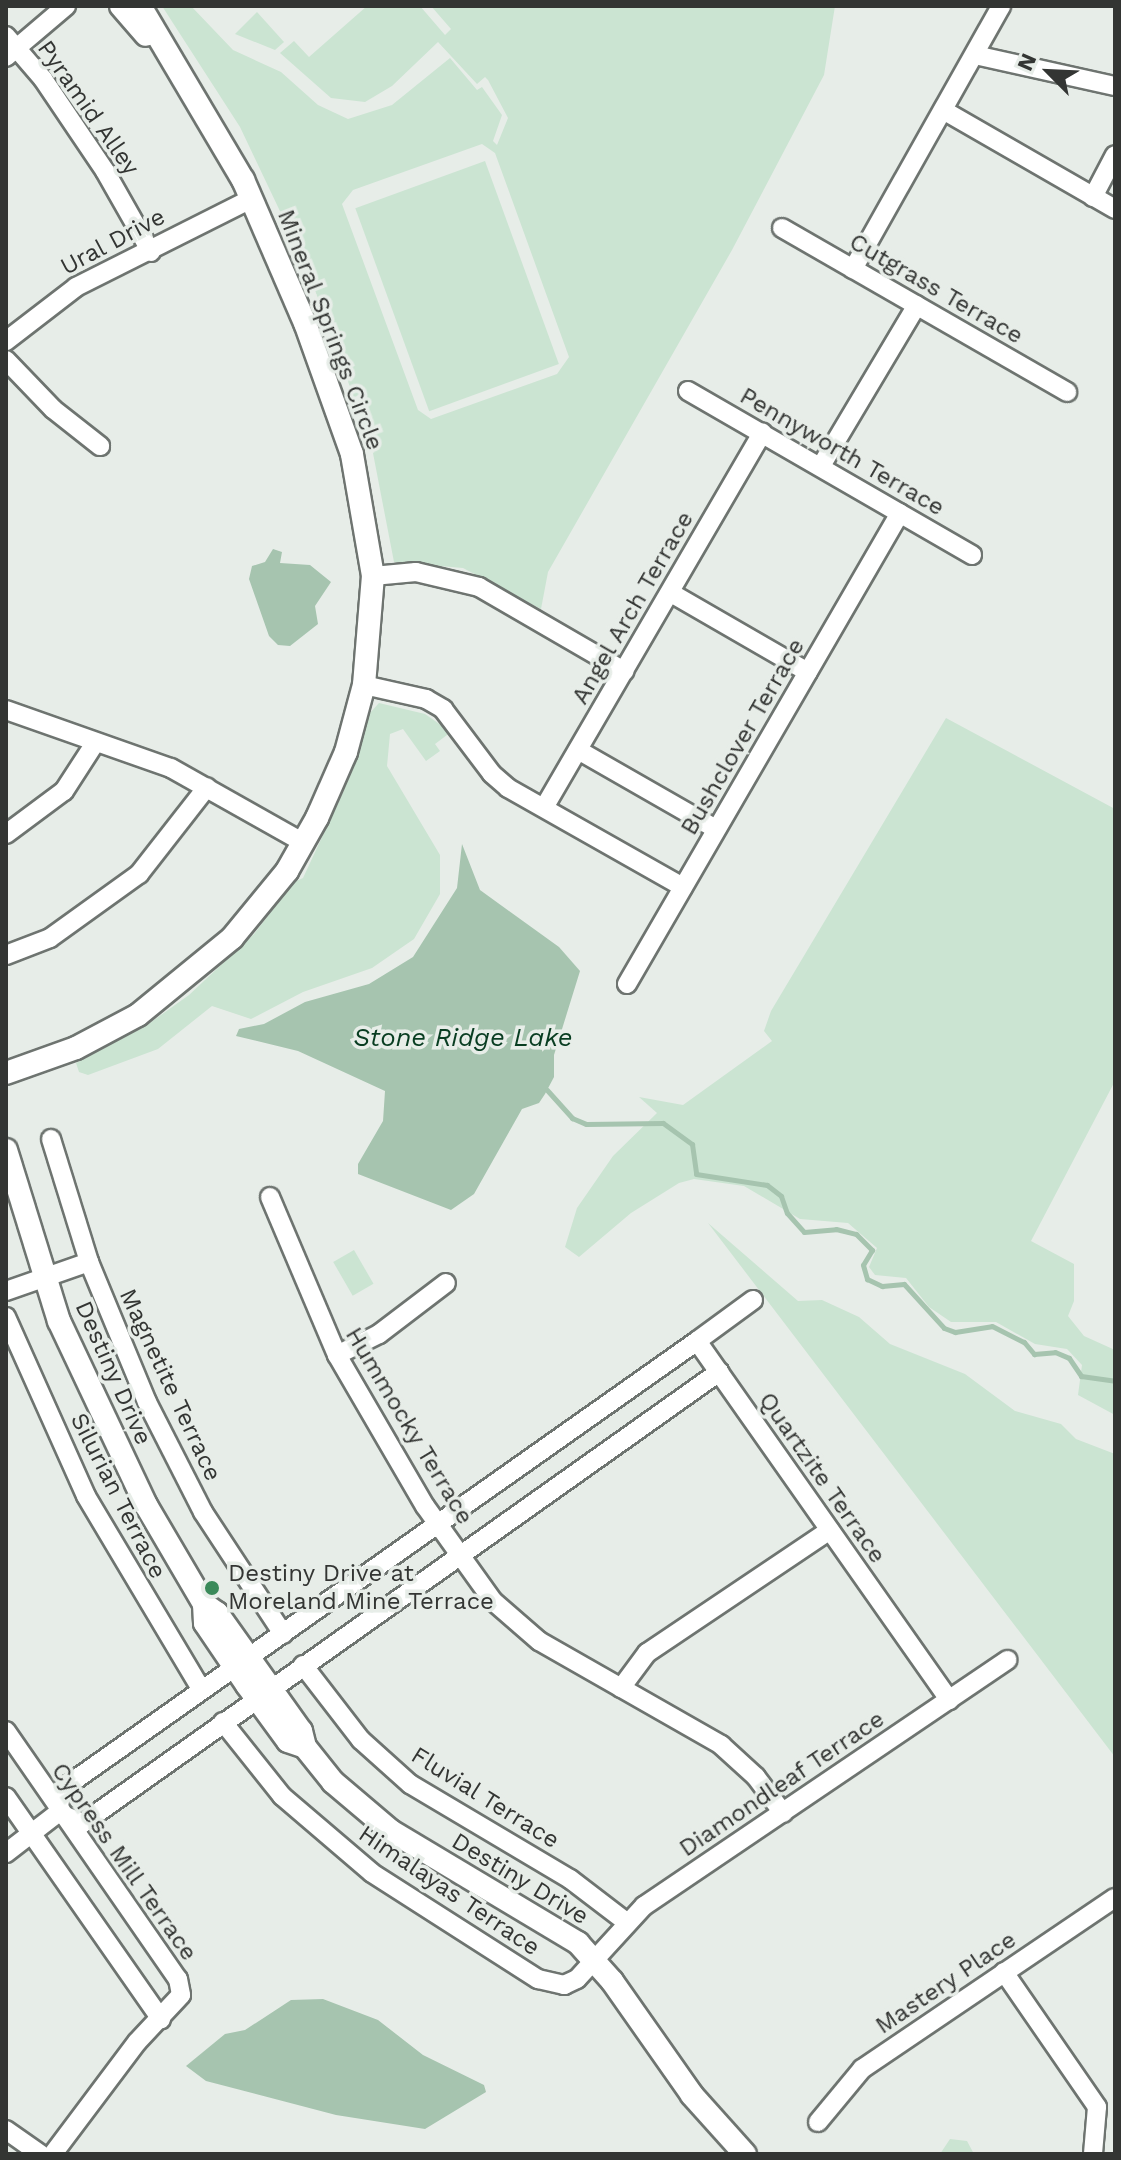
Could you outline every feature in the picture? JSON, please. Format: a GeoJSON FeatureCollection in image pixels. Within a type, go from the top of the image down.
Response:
{"type":"FeatureCollection","features":[{"type":"Feature","properties":{"kind":"street"},"geometry":{"type":"LineString","coordinates":[[10,47],[66,6]]}},
{"type":"Feature","properties":{"kind":"street","name":"Mineral Springs Circle"},"geometry":{"type":"LineString","coordinates":[[121,6],[142,33],[156,39]]}},
{"type":"Feature","properties":{"kind":"street","name":"Mineral Springs Circle"},"geometry":{"type":"LineString","coordinates":[[6,1073],[108,1033],[176,990],[241,928],[304,843],[346,752],[364,685],[373,576],[352,454],[305,323],[251,199],[156,39],[140,6]]}},
{"type":"Feature","properties":{"kind":"street"},"geometry":{"type":"LineString","coordinates":[[853,269],[1001,6]]}},
{"type":"Feature","properties":{"kind":"street","name":"Pyramid Alley"},"geometry":{"type":"LineString","coordinates":[[10,47],[105,171],[151,252]]}},
{"type":"Feature","properties":{"kind":"street"},"geometry":{"type":"LineString","coordinates":[[975,55],[1115,86]]}},
{"type":"Feature","properties":{"kind":"street"},"geometry":{"type":"LineString","coordinates":[[943,110],[1115,209]]}},
{"type":"Feature","properties":{"kind":"street"},"geometry":{"type":"LineString","coordinates":[[1093,197],[1115,155]]}},
{"type":"Feature","properties":{"kind":"street","name":"Ural Drive"},"geometry":{"type":"LineString","coordinates":[[6,341],[76,287],[151,252],[251,199]]}},
{"type":"Feature","properties":{"kind":"street","name":"Cutgrass Terrace"},"geometry":{"type":"LineString","coordinates":[[782,228],[1067,392]]}},
{"type":"Feature","properties":{"kind":"street"},"geometry":{"type":"LineString","coordinates":[[821,466],[917,305]]}},
{"type":"Feature","properties":{"kind":"street"},"geometry":{"type":"LineString","coordinates":[[6,360],[53,409],[100,446]]}},
{"type":"Feature","properties":{"kind":"street","name":"Pennyworth Terrace"},"geometry":{"type":"LineString","coordinates":[[688,391],[972,555]]}},
{"type":"Feature","properties":{"kind":"street","name":"Angel Arch Terrace"},"geometry":{"type":"LineString","coordinates":[[545,806],[762,433]]}},
{"type":"Feature","properties":{"kind":"street","name":"Bushclover Terrace"},"geometry":{"type":"LineString","coordinates":[[627,984],[900,513]]}},
{"type":"Feature","properties":{"kind":"street"},"geometry":{"type":"LineString","coordinates":[[373,576],[416,572],[479,587],[624,671]]}},
{"type":"Feature","properties":{"kind":"street"},"geometry":{"type":"LineString","coordinates":[[671,593],[808,672]]}},
{"type":"Feature","properties":{"kind":"street"},"geometry":{"type":"LineString","coordinates":[[364,685],[426,699],[443,709],[464,730],[492,774],[683,887]]}},
{"type":"Feature","properties":{"kind":"street"},"geometry":{"type":"LineString","coordinates":[[6,710],[171,768],[304,843]]}},
{"type":"Feature","properties":{"kind":"street"},"geometry":{"type":"LineString","coordinates":[[6,834],[64,791],[95,743]]}},
{"type":"Feature","properties":{"kind":"street"},"geometry":{"type":"LineString","coordinates":[[578,750],[716,829]]}},
{"type":"Feature","properties":{"kind":"street"},"geometry":{"type":"LineString","coordinates":[[6,955],[50,938],[139,874],[207,787]]}},
{"type":"Feature","properties":{"kind":"street","name":"Magnetite Terrace"},"geometry":{"type":"LineString","coordinates":[[51,1139],[89,1262],[147,1402],[203,1512],[283,1634]]}},
{"type":"Feature","properties":{"kind":"street","name":"Destiny Drive"},"geometry":{"type":"LineString","coordinates":[[6,1150],[42,1274],[129,1472],[204,1604],[205,1623],[243,1662],[264,1693],[288,1741],[305,1747],[333,1782],[384,1826],[558,1927],[594,1960],[692,2095],[745,2154]]}},
{"type":"Feature","properties":{"kind":"street","name":"Hummocky Terrace"},"geometry":{"type":"LineString","coordinates":[[270,1197],[337,1355],[437,1524],[513,1622],[734,1755],[783,1813]]}},
{"type":"Feature","properties":{"kind":"street"},"geometry":{"type":"LineString","coordinates":[[6,1291],[42,1274],[89,1262]]}},
{"type":"Feature","properties":{"kind":"street"},"geometry":{"type":"LineString","coordinates":[[337,1355],[386,1330],[446,1283]]}},
{"type":"Feature","properties":{"kind":"street"},"geometry":{"type":"LineString","coordinates":[[6,1853],[58,1813],[62,1789],[753,1300]]}},
{"type":"Feature","properties":{"kind":"street","name":"Silurian Terrace"},"geometry":{"type":"LineString","coordinates":[[6,1317],[93,1510],[201,1689]]}},
{"type":"Feature","properties":{"kind":"street","name":"Quartzite Terrace"},"geometry":{"type":"LineString","coordinates":[[697,1341],[949,1700]]}},
{"type":"Feature","properties":{"kind":"street"},"geometry":{"type":"LineString","coordinates":[[58,1813],[83,1823],[719,1372]]}},
{"type":"Feature","properties":{"kind":"street"},"geometry":{"type":"LineString","coordinates":[[621,1688],[647,1653],[830,1530]]}},
{"type":"Feature","properties":{"kind":"street","name":"Diamondleaf Terrace"},"geometry":{"type":"LineString","coordinates":[[594,1960],[625,1921],[1007,1660]]}},
{"type":"Feature","properties":{"kind":"street","name":"Fluvial Terrace"},"geometry":{"type":"LineString","coordinates":[[303,1665],[361,1740],[410,1784],[570,1879],[625,1921]]}},
{"type":"Feature","properties":{"kind":"street","name":"Himalayas Terrace"},"geometry":{"type":"LineString","coordinates":[[223,1722],[282,1796],[372,1873],[546,1983],[572,1983],[594,1960]]}},
{"type":"Feature","properties":{"kind":"street","name":"Cypress Mill Terrace"},"geometry":{"type":"LineString","coordinates":[[6,1731],[58,1813],[178,1979],[181,1995],[137,2042],[53,2154]]}},
{"type":"Feature","properties":{"kind":"street"},"geometry":{"type":"LineString","coordinates":[[6,1797],[161,2019]]}},
{"type":"Feature","properties":{"kind":"street","name":"Mastery Place"},"geometry":{"type":"LineString","coordinates":[[818,2122],[862,2069],[1115,1898]]}},
{"type":"Feature","properties":{"kind":"street"},"geometry":{"type":"LineString","coordinates":[[1004,1972],[1106,2108],[1093,2154]]}},
{"type":"Feature","properties":{"kind":"street"},"geometry":{"type":"LineString","coordinates":[[6,2130],[40,2154]]}},
{"type":"Feature","properties":{"kind":"shaded area"},"geometry":{"type":"Polygon","coordinates":[[[162,6],[191,6],[233,50],[281,72],[318,105],[348,119],[392,105],[450,58],[477,90],[482,87],[502,115],[493,141],[497,145],[508,118],[488,80],[485,77],[477,84],[438,42],[392,86],[365,102],[331,98],[280,53],[294,41],[309,57],[367,6],[420,6],[445,35],[451,29],[431,6],[835,6],[824,75],[732,250],[548,572],[541,609],[463,568],[394,562],[372,448],[307,268],[240,127],[162,6]],[[482,144],[353,190],[342,204],[418,410],[431,419],[557,374],[569,357],[495,153],[482,144]]]}},
{"type":"Feature","properties":{"kind":"shaded area"},"geometry":{"type":"Polygon","coordinates":[[[257,12],[284,42],[275,50],[235,34],[257,12]]]}},
{"type":"Feature","properties":{"kind":"shaded area"},"geometry":{"type":"Polygon","coordinates":[[[485,161],[559,364],[429,411],[355,208],[485,161]]]}},
{"type":"Feature","properties":{"kind":"shaded area"},"geometry":{"type":"Polygon","coordinates":[[[379,703],[425,714],[451,732],[435,744],[440,751],[426,761],[403,729],[390,734],[387,766],[440,855],[440,894],[414,939],[372,968],[303,992],[251,1019],[212,1006],[158,1049],[88,1075],[79,1072],[76,1063],[147,1025],[189,995],[254,934],[294,882],[303,878],[343,792],[369,714],[379,703]]]}},
{"type":"Feature","properties":{"kind":"shaded area"},"geometry":{"type":"Polygon","coordinates":[[[946,718],[1115,809],[1115,1081],[1031,1241],[1074,1264],[1074,1301],[1068,1316],[1084,1336],[1115,1350],[1115,1415],[1078,1395],[1082,1365],[1067,1349],[1035,1344],[996,1322],[951,1322],[929,1307],[906,1278],[875,1275],[869,1267],[877,1248],[848,1223],[800,1219],[744,1186],[694,1179],[679,1183],[631,1213],[579,1257],[565,1247],[577,1208],[613,1156],[657,1113],[639,1097],[683,1105],[772,1041],[764,1031],[771,1011],[946,718]]]}},
{"type":"Feature","properties":{"kind":"shaded area"},"geometry":{"type":"Polygon","coordinates":[[[708,1223],[798,1301],[822,1300],[859,1317],[890,1344],[965,1374],[1015,1411],[1061,1424],[1076,1439],[1115,1454],[1115,1757],[708,1223]]]}},
{"type":"Feature","properties":{"kind":"shaded area"},"geometry":{"type":"Polygon","coordinates":[[[354,1250],[374,1284],[353,1296],[333,1262],[354,1250]]]}},
{"type":"Feature","properties":{"kind":"shaded area"},"geometry":{"type":"Polygon","coordinates":[[[950,2139],[967,2141],[974,2154],[940,2154],[950,2139]]]}},
{"type":"Feature","properties":{"kind":"water"},"geometry":{"type":"Polygon","coordinates":[[[273,549],[282,552],[280,563],[310,565],[331,582],[315,606],[318,624],[290,646],[278,645],[269,636],[249,579],[252,566],[265,562],[273,549]]]}},
{"type":"Feature","properties":{"kind":"water","name":"Stone Ridge Lake"},"geometry":{"type":"Polygon","coordinates":[[[462,844],[480,890],[559,947],[580,971],[554,1055],[554,1077],[545,1094],[539,1103],[522,1109],[474,1194],[451,1210],[358,1174],[358,1164],[383,1121],[385,1091],[298,1051],[236,1036],[239,1029],[264,1024],[305,1002],[369,984],[413,957],[457,888],[462,844]]]}},
{"type":"Feature","properties":{"kind":"water"},"geometry":{"type":"Polygon","coordinates":[[[323,1999],[378,2020],[423,2055],[484,2085],[486,2092],[425,2129],[336,2115],[206,2081],[186,2066],[225,2034],[245,2030],[291,2000],[323,1999]]]}},
{"type":"Feature","properties":{"kind":"waterway"},"geometry":{"type":"LineString","coordinates":[[547,1090],[572,1118],[586,1124],[663,1123],[692,1144],[696,1174],[767,1185],[781,1196],[787,1213],[804,1232],[836,1229],[856,1234],[872,1250],[863,1265],[867,1279],[882,1286],[904,1284],[944,1328],[955,1332],[992,1326],[1024,1342],[1034,1354],[1055,1352],[1069,1358],[1081,1376],[1115,1381]]}},
{"type":"Feature","properties":{"kind":"place","name":"Destiny Drive at Moreland Mine Terrace"},"geometry":{"type":"Point","coordinates":[212,1588]}}]}
